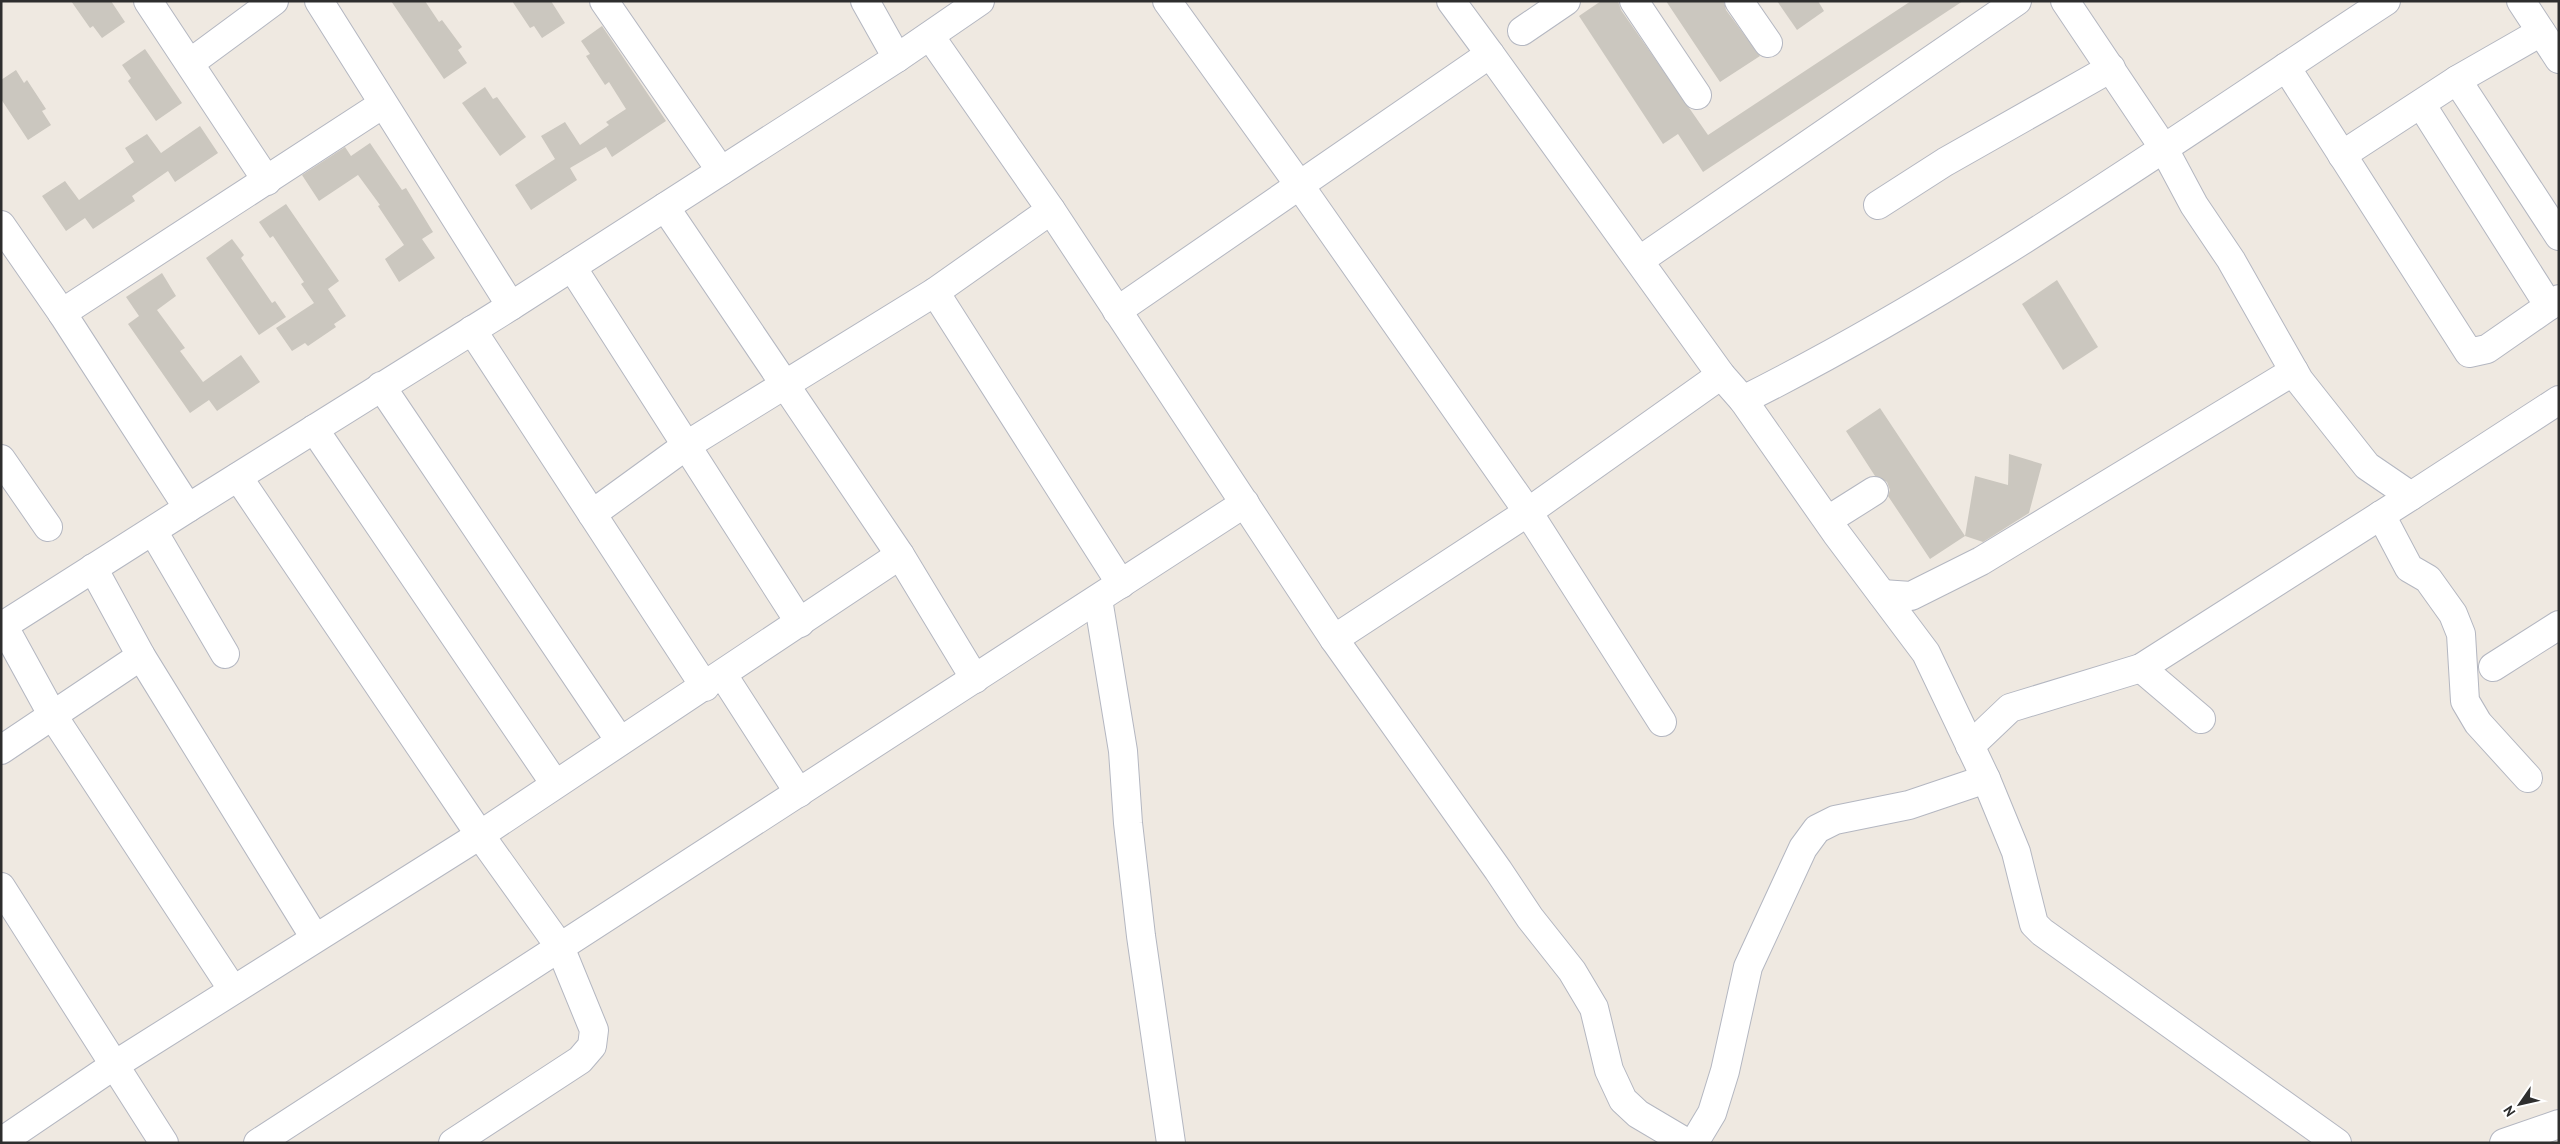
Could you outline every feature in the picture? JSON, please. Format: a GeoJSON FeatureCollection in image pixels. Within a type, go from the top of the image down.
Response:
{"type":"FeatureCollection","features":[{"type":"Feature","properties":{"kind":"street"},"geometry":{"type":"LineString","coordinates":[[148,1],[267,181]]}},
{"type":"Feature","properties":{"kind":"street"},"geometry":{"type":"LineString","coordinates":[[190,63],[274,1]]}},
{"type":"Feature","properties":{"kind":"street"},"geometry":{"type":"LineString","coordinates":[[319,1],[511,306]]}},
{"type":"Feature","properties":{"kind":"street"},"geometry":{"type":"LineString","coordinates":[[604,1],[721,171]]}},
{"type":"Feature","properties":{"kind":"street"},"geometry":{"type":"LineString","coordinates":[[864,1],[897,58]]}},
{"type":"Feature","properties":{"kind":"street"},"geometry":{"type":"LineString","coordinates":[[233,990],[53,716],[2,626],[666,207],[897,58],[980,1]]}},
{"type":"Feature","properties":{"kind":"street"},"geometry":{"type":"LineString","coordinates":[[1167,1],[1300,186],[1528,512],[1662,722]]}},
{"type":"Feature","properties":{"kind":"street"},"geometry":{"type":"LineString","coordinates":[[1451,1],[1640,260],[1721,375],[1743,400],[1926,653],[1986,779],[2016,852],[2034,924],[2042,932],[2337,1143]]}},
{"type":"Feature","properties":{"kind":"street"},"geometry":{"type":"LineString","coordinates":[[1522,30],[1566,1]]}},
{"type":"Feature","properties":{"kind":"street"},"geometry":{"type":"LineString","coordinates":[[1634,1],[1697,95]]}},
{"type":"Feature","properties":{"kind":"street"},"geometry":{"type":"LineString","coordinates":[[1739,1],[1768,43]]}},
{"type":"Feature","properties":{"kind":"street"},"geometry":{"type":"LineString","coordinates":[[1640,260],[2017,1]]}},
{"type":"Feature","properties":{"kind":"street"},"geometry":{"type":"LineString","coordinates":[[2065,1],[2163,147],[2194,205],[2231,260],[2294,371],[2367,466],[2411,496]]}},
{"type":"Feature","properties":{"kind":"street"},"geometry":{"type":"LineString","coordinates":[[1743,400],[1822,360],[1968,276],[2386,1]]}},
{"type":"Feature","properties":{"kind":"street"},"geometry":{"type":"LineString","coordinates":[[2521,1],[2559,59]]}},
{"type":"Feature","properties":{"kind":"street"},"geometry":{"type":"LineString","coordinates":[[2342,155],[2457,80],[2541,32]]}},
{"type":"Feature","properties":{"kind":"street"},"geometry":{"type":"LineString","coordinates":[[930,36],[1051,210],[1334,639],[1530,918],[1572,971],[1594,1008],[1613,1082],[1623,1100],[1638,1114],[1688,1143]]}},
{"type":"Feature","properties":{"kind":"street"},"geometry":{"type":"LineString","coordinates":[[1117,311],[1490,54]]}},
{"type":"Feature","properties":{"kind":"street"},"geometry":{"type":"LineString","coordinates":[[2286,67],[2469,353],[2487,350],[2554,302],[2421,104]]}},
{"type":"Feature","properties":{"kind":"street"},"geometry":{"type":"LineString","coordinates":[[1878,206],[1945,162],[2111,68]]}},
{"type":"Feature","properties":{"kind":"street"},"geometry":{"type":"LineString","coordinates":[[2457,80],[2559,236]]}},
{"type":"Feature","properties":{"kind":"street"},"geometry":{"type":"LineString","coordinates":[[62,313],[383,104]]}},
{"type":"Feature","properties":{"kind":"street"},"geometry":{"type":"LineString","coordinates":[[666,207],[900,555],[975,679]]}},
{"type":"Feature","properties":{"kind":"street"},"geometry":{"type":"LineString","coordinates":[[592,514],[687,445],[935,292],[1051,210]]}},
{"type":"Feature","properties":{"kind":"street"},"geometry":{"type":"LineString","coordinates":[[1,225],[62,313],[188,508]]}},
{"type":"Feature","properties":{"kind":"street"},"geometry":{"type":"LineString","coordinates":[[572,267],[800,623]]}},
{"type":"Feature","properties":{"kind":"street"},"geometry":{"type":"LineString","coordinates":[[935,292],[1121,584]]}},
{"type":"Feature","properties":{"kind":"street"},"geometry":{"type":"LineString","coordinates":[[472,330],[592,514],[714,681],[799,793]]}},
{"type":"Feature","properties":{"kind":"street"},"geometry":{"type":"LineString","coordinates":[[1882,594],[1911,596],[1981,561],[2294,371]]}},
{"type":"Feature","properties":{"kind":"street"},"geometry":{"type":"LineString","coordinates":[[1334,639],[1528,512],[1721,375]]}},
{"type":"Feature","properties":{"kind":"street"},"geometry":{"type":"LineString","coordinates":[[381,386],[620,741]]}},
{"type":"Feature","properties":{"kind":"street"},"geometry":{"type":"LineString","coordinates":[[1970,746],[2010,708],[2141,668],[2559,400]]}},
{"type":"Feature","properties":{"kind":"street"},"geometry":{"type":"LineString","coordinates":[[314,429],[555,784]]}},
{"type":"Feature","properties":{"kind":"street"},"geometry":{"type":"LineString","coordinates":[[1,458],[48,527]]}},
{"type":"Feature","properties":{"kind":"street"},"geometry":{"type":"LineString","coordinates":[[238,477],[480,835],[560,948],[594,1030],[592,1046],[580,1060],[453,1143]]}},
{"type":"Feature","properties":{"kind":"street"},"geometry":{"type":"LineString","coordinates":[[1828,520],[1874,491]]}},
{"type":"Feature","properties":{"kind":"street"},"geometry":{"type":"LineString","coordinates":[[258,1143],[1245,503]]}},
{"type":"Feature","properties":{"kind":"street"},"geometry":{"type":"LineString","coordinates":[[2381,515],[2409,568],[2428,579],[2453,614],[2460,634],[2465,701],[2478,723],[2528,778]]}},
{"type":"Feature","properties":{"kind":"street"},"geometry":{"type":"LineString","coordinates":[[154,531],[225,654]]}},
{"type":"Feature","properties":{"kind":"street"},"geometry":{"type":"LineString","coordinates":[[1,1142],[113,1066],[480,835],[620,741],[714,681],[900,555]]}},
{"type":"Feature","properties":{"kind":"street"},"geometry":{"type":"LineString","coordinates":[[94,568],[141,656],[315,938]]}},
{"type":"Feature","properties":{"kind":"street"},"geometry":{"type":"LineString","coordinates":[[1098,599],[1123,751],[1141,936],[1171,1143]]}},
{"type":"Feature","properties":{"kind":"street"},"geometry":{"type":"LineString","coordinates":[[2493,667],[2559,626]]}},
{"type":"Feature","properties":{"kind":"street"},"geometry":{"type":"LineString","coordinates":[[1,750],[141,656]]}},
{"type":"Feature","properties":{"kind":"street"},"geometry":{"type":"LineString","coordinates":[[2141,668],[2201,719]]}},
{"type":"Feature","properties":{"kind":"street"},"geometry":{"type":"LineString","coordinates":[[1694,1143],[1712,1112],[1725,1071],[1748,967],[1803,848],[1817,829],[1835,820],[1909,805],[1986,779]]}},
{"type":"Feature","properties":{"kind":"street"},"geometry":{"type":"LineString","coordinates":[[1,887],[113,1066],[164,1143]]}},
{"type":"Feature","properties":{"kind":"street"},"geometry":{"type":"LineString","coordinates":[[2504,1143],[2559,1124]]}},
{"type":"Feature","properties":{"kind":"building"},"geometry":{"type":"Polygon","coordinates":[[[71,1],[111,1],[125,22],[102,38],[93,26],[90,28],[71,1]]]}},
{"type":"Feature","properties":{"kind":"building"},"geometry":{"type":"Polygon","coordinates":[[[391,1],[425,1],[439,22],[442,20],[462,47],[458,50],[467,63],[444,79],[391,1]]]}},
{"type":"Feature","properties":{"kind":"building"},"geometry":{"type":"Polygon","coordinates":[[[512,1],[551,1],[565,23],[542,38],[534,26],[530,28],[512,1]]]}},
{"type":"Feature","properties":{"kind":"building"},"geometry":{"type":"Polygon","coordinates":[[[1601,1],[1618,1],[1621,10],[1708,135],[1911,1],[1963,1],[1703,172],[1678,134],[1663,144],[1579,16],[1601,1]]]}},
{"type":"Feature","properties":{"kind":"building"},"geometry":{"type":"Polygon","coordinates":[[[1666,1],[1724,1],[1726,10],[1760,56],[1720,82],[1666,1]]]}},
{"type":"Feature","properties":{"kind":"building"},"geometry":{"type":"Polygon","coordinates":[[[1777,1],[1818,1],[1824,11],[1797,30],[1777,1]]]}},
{"type":"Feature","properties":{"kind":"building"},"geometry":{"type":"Polygon","coordinates":[[[602,26],[666,121],[612,157],[606,147],[570,168],[577,180],[531,210],[515,185],[555,159],[541,136],[565,122],[580,145],[609,125],[606,122],[626,109],[609,82],[605,85],[586,56],[590,54],[581,41],[602,26]]]}},
{"type":"Feature","properties":{"kind":"building"},"geometry":{"type":"Polygon","coordinates":[[[145,49],[182,103],[156,121],[128,81],[131,78],[122,65],[145,49]]]}},
{"type":"Feature","properties":{"kind":"building"},"geometry":{"type":"Polygon","coordinates":[[[16,70],[24,83],[27,80],[46,109],[42,111],[51,125],[28,140],[1,99],[1,80],[16,70]]]}},
{"type":"Feature","properties":{"kind":"building"},"geometry":{"type":"Polygon","coordinates":[[[485,87],[493,99],[497,97],[526,137],[500,156],[462,103],[485,87]]]}},
{"type":"Feature","properties":{"kind":"building"},"geometry":{"type":"Polygon","coordinates":[[[200,126],[218,153],[175,182],[168,171],[132,196],[135,201],[93,229],[85,218],[66,231],[42,196],[65,181],[79,200],[134,162],[125,148],[147,134],[161,153],[200,126]]]}},
{"type":"Feature","properties":{"kind":"building"},"geometry":{"type":"Polygon","coordinates":[[[370,143],[402,190],[406,188],[433,232],[422,239],[435,258],[399,282],[385,259],[404,245],[378,206],[380,205],[358,175],[319,201],[302,175],[345,147],[351,156],[370,143]]]}},
{"type":"Feature","properties":{"kind":"building"},"geometry":{"type":"Polygon","coordinates":[[[286,204],[339,281],[328,289],[346,316],[334,324],[336,327],[308,346],[305,343],[292,351],[276,328],[314,303],[301,284],[304,282],[273,236],[270,238],[259,222],[286,204]]]}},
{"type":"Feature","properties":{"kind":"building"},"geometry":{"type":"Polygon","coordinates":[[[232,239],[244,255],[241,258],[272,303],[275,301],[286,317],[259,335],[206,258],[232,239]]]}},
{"type":"Feature","properties":{"kind":"building"},"geometry":{"type":"Polygon","coordinates":[[[162,273],[176,296],[157,310],[185,348],[180,351],[203,382],[241,355],[260,382],[217,411],[209,400],[190,413],[128,324],[139,316],[126,297],[162,273]]]}},
{"type":"Feature","properties":{"kind":"building"},"geometry":{"type":"Polygon","coordinates":[[[2057,280],[2098,347],[2063,370],[2022,304],[2057,280]]]}},
{"type":"Feature","properties":{"kind":"building"},"geometry":{"type":"Polygon","coordinates":[[[1880,408],[1965,536],[1930,559],[1888,496],[1890,490],[1887,482],[1875,476],[1846,431],[1880,408]]]}},
{"type":"Feature","properties":{"kind":"building"},"geometry":{"type":"Polygon","coordinates":[[[2009,454],[2042,464],[2029,513],[1983,542],[1965,536],[1975,476],[2008,485],[2009,454]]]}}]}
